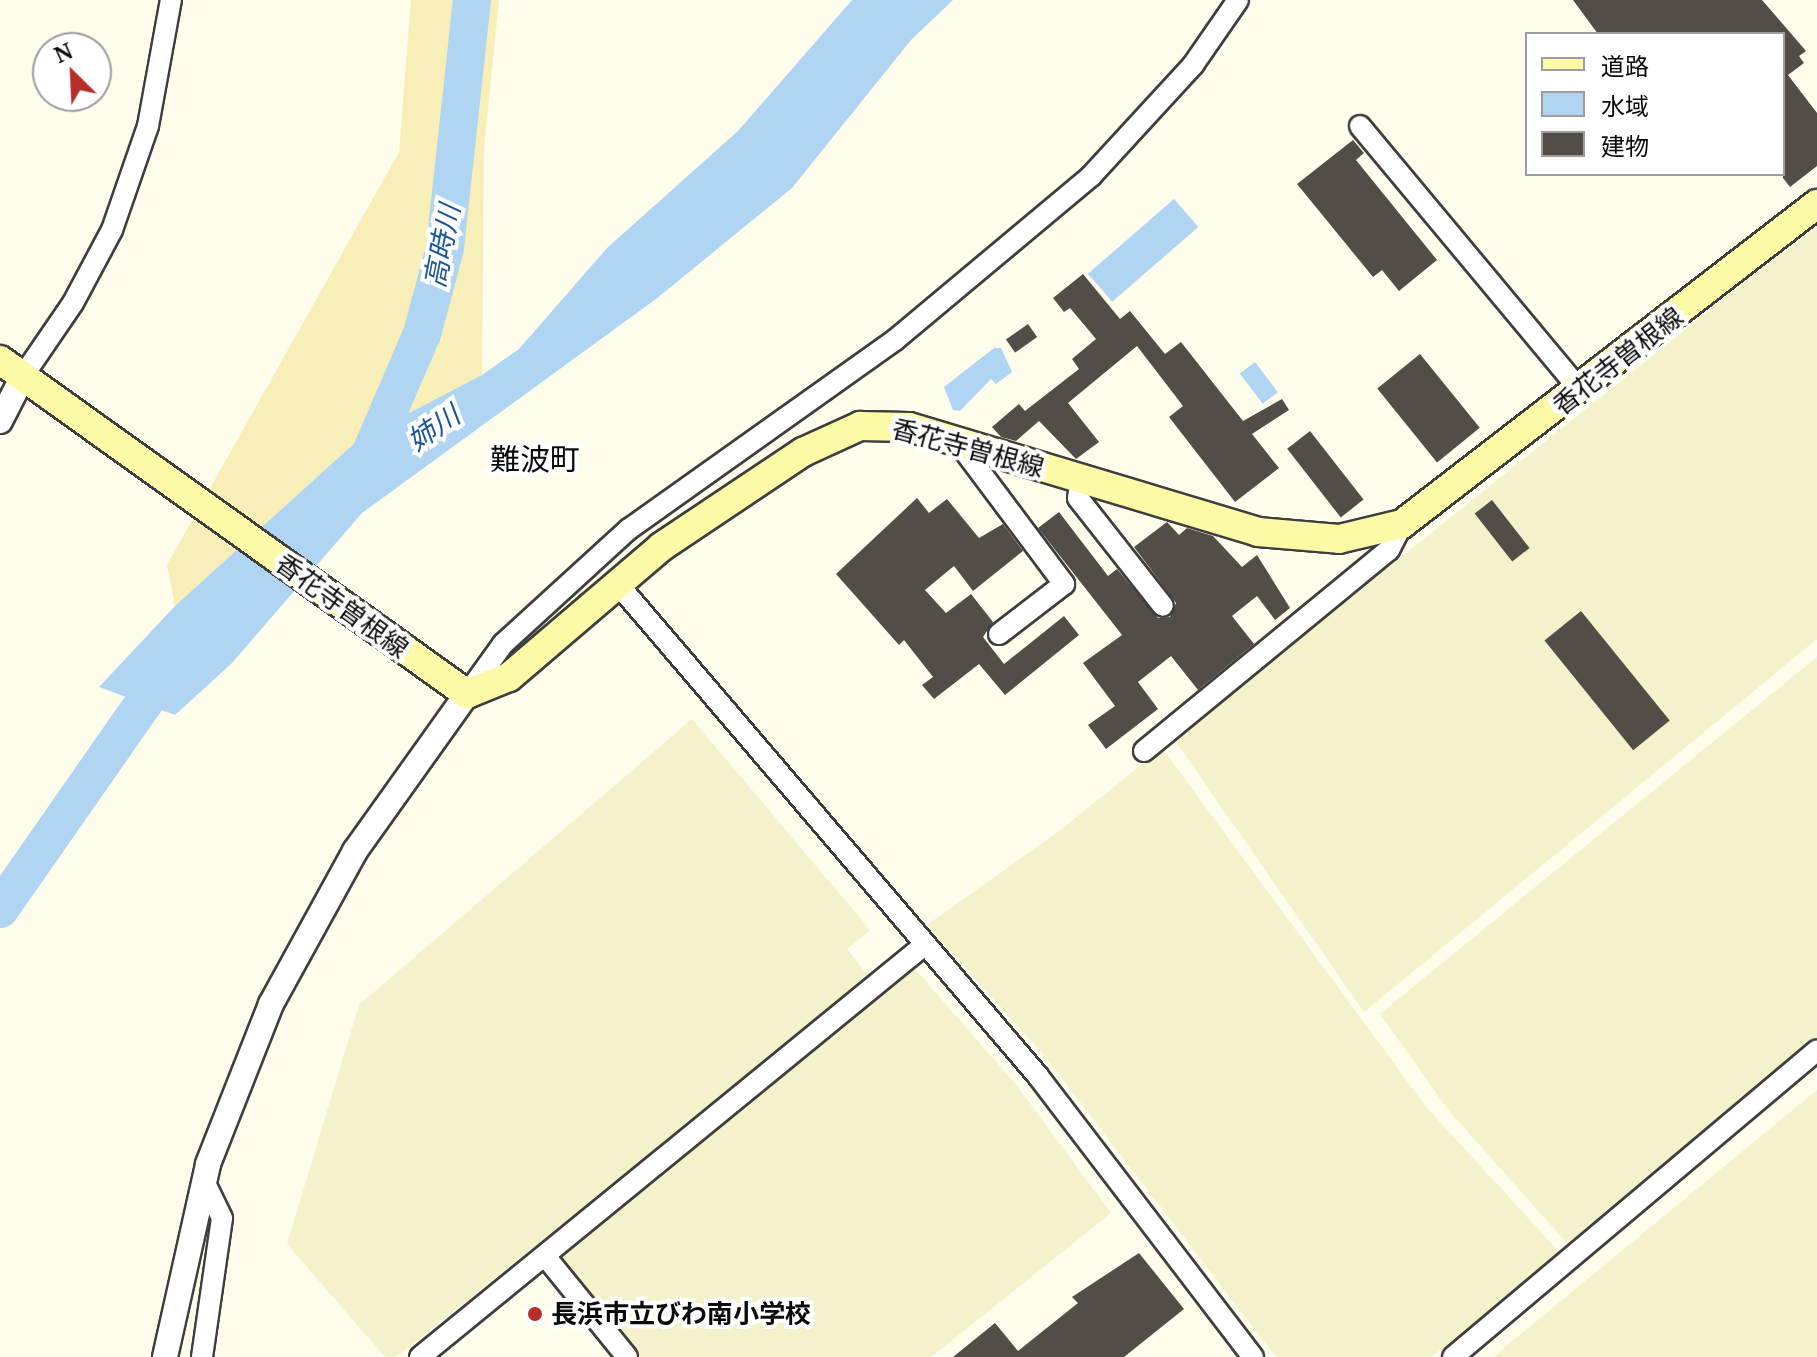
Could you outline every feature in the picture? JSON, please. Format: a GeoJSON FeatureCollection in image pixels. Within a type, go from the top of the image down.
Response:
{"type":"FeatureCollection","features":[{"type":"Feature","properties":{"kind":"main road","name":"香花寺曽根線"},"geometry":{"type":"LineString","coordinates":[[22,375],[467,694],[509,677],[616,582],[803,452],[844,431],[892,425],[957,441],[1258,532],[1306,540],[1402,524],[1580,390],[1817,204]]}},
{"type":"Feature","properties":{"kind":"street"},"geometry":{"type":"LineString","coordinates":[[165,1357],[204,1181],[271,1004],[320,907],[503,644],[617,538],[895,340],[1091,176],[1193,65],[1238,0]]}},
{"type":"Feature","properties":{"kind":"street"},"geometry":{"type":"LineString","coordinates":[[0,421],[22,375],[73,303],[112,230],[148,126],[166,5]]}},
{"type":"Feature","properties":{"kind":"street"},"geometry":{"type":"LineString","coordinates":[[1360,126],[1580,390]]}},
{"type":"Feature","properties":{"kind":"street"},"geometry":{"type":"LineString","coordinates":[[957,441],[1064,584],[999,634]]}},
{"type":"Feature","properties":{"kind":"street"},"geometry":{"type":"LineString","coordinates":[[1081,479],[1078,498],[1163,606]]}},
{"type":"Feature","properties":{"kind":"street"},"geometry":{"type":"LineString","coordinates":[[1144,751],[1389,550],[1402,524]]}},
{"type":"Feature","properties":{"kind":"street"},"geometry":{"type":"LineString","coordinates":[[616,582],[922,947],[1038,1076],[1253,1357]]}},
{"type":"Feature","properties":{"kind":"street"},"geometry":{"type":"LineString","coordinates":[[420,1357],[922,947]]}},
{"type":"Feature","properties":{"kind":"street"},"geometry":{"type":"LineString","coordinates":[[1453,1357],[1817,1051]]}},
{"type":"Feature","properties":{"kind":"street"},"geometry":{"type":"LineString","coordinates":[[202,1357],[222,1218],[204,1181]]}},
{"type":"Feature","properties":{"kind":"street"},"geometry":{"type":"LineString","coordinates":[[545,1256],[627,1357]]}},
{"type":"Feature","properties":{"kind":"green space"},"geometry":{"type":"Polygon","coordinates":[[[1817,224],[1817,639],[1364,1012],[1174,739],[1817,224]]]}},
{"type":"Feature","properties":{"kind":"green space"},"geometry":{"type":"Polygon","coordinates":[[[1817,657],[1817,1042],[1569,1245],[1449,1111],[1380,1014],[1817,657]]]}},
{"type":"Feature","properties":{"kind":"green space"},"geometry":{"type":"Polygon","coordinates":[[[692,719],[870,930],[847,949],[870,978],[396,1357],[385,1357],[287,1244],[359,1005],[692,719]]]}},
{"type":"Feature","properties":{"kind":"green space"},"geometry":{"type":"Polygon","coordinates":[[[1162,748],[1426,1107],[1563,1256],[1431,1357],[1276,1357],[1044,1055],[927,925],[1058,832],[1162,748]]]}},
{"type":"Feature","properties":{"kind":"green space"},"geometry":{"type":"Polygon","coordinates":[[[914,968],[1017,1086],[1111,1213],[931,1357],[638,1357],[556,1256],[914,968]]]}},
{"type":"Feature","properties":{"kind":"green space"},"geometry":{"type":"Polygon","coordinates":[[[1817,1090],[1817,1357],[1493,1357],[1817,1090]]]}},
{"type":"Feature","properties":{"kind":"sand"},"geometry":{"type":"Polygon","coordinates":[[[411,0],[499,0],[484,147],[482,375],[359,439],[175,606],[167,565],[399,152],[411,0]]]}},
{"type":"Feature","properties":{"kind":"water"},"geometry":{"type":"Polygon","coordinates":[[[852,0],[953,0],[911,40],[792,188],[656,299],[362,513],[231,664],[175,715],[99,687],[175,606],[359,439],[482,375],[519,349],[607,248],[738,131],[852,0]]]}},
{"type":"Feature","properties":{"kind":"water"},"geometry":{"type":"Polygon","coordinates":[[[1174,199],[1198,227],[1112,302],[1088,274],[1174,199]]]}},
{"type":"Feature","properties":{"kind":"water"},"geometry":{"type":"Polygon","coordinates":[[[994,348],[1001,348],[1012,372],[996,384],[991,379],[960,411],[953,410],[944,387],[994,348]]]}},
{"type":"Feature","properties":{"kind":"water"},"geometry":{"type":"Polygon","coordinates":[[[1255,362],[1278,392],[1263,404],[1240,373],[1255,362]]]}},
{"type":"Feature","properties":{"kind":"building"},"geometry":{"type":"Polygon","coordinates":[[[1573,0],[1762,0],[1806,51],[1799,56],[1804,63],[1788,75],[1817,113],[1817,166],[1790,187],[1783,178],[1785,32],[1597,32],[1573,0]]]}},
{"type":"Feature","properties":{"kind":"building"},"geometry":{"type":"Polygon","coordinates":[[[1353,140],[1364,153],[1356,160],[1437,260],[1399,291],[1382,270],[1373,277],[1297,184],[1353,140]]]}},
{"type":"Feature","properties":{"kind":"building"},"geometry":{"type":"Polygon","coordinates":[[[1083,274],[1120,319],[1130,311],[1165,354],[1181,342],[1243,421],[1282,399],[1289,410],[1252,434],[1279,468],[1235,502],[1169,417],[1183,406],[1137,346],[1068,403],[1099,442],[1076,459],[1039,421],[1016,441],[1001,437],[992,427],[1019,404],[1025,411],[1079,369],[1072,359],[1096,339],[1070,308],[1064,312],[1053,298],[1083,274]]]}},
{"type":"Feature","properties":{"kind":"building"},"geometry":{"type":"Polygon","coordinates":[[[1028,324],[1037,337],[1015,353],[1006,339],[1028,324]]]}},
{"type":"Feature","properties":{"kind":"building"},"geometry":{"type":"Polygon","coordinates":[[[1420,354],[1480,428],[1437,462],[1377,389],[1420,354]]]}},
{"type":"Feature","properties":{"kind":"building"},"geometry":{"type":"Polygon","coordinates":[[[1310,431],[1364,500],[1341,517],[1287,449],[1310,431]]]}},
{"type":"Feature","properties":{"kind":"building"},"geometry":{"type":"Polygon","coordinates":[[[917,498],[929,513],[947,499],[979,538],[1003,524],[1023,551],[973,591],[954,566],[925,590],[946,613],[971,594],[993,622],[983,637],[1004,664],[1064,616],[1079,635],[1005,695],[979,664],[934,699],[922,685],[933,677],[904,640],[899,645],[836,574],[917,498]]]}},
{"type":"Feature","properties":{"kind":"building"},"geometry":{"type":"Polygon","coordinates":[[[1492,500],[1530,548],[1512,562],[1475,514],[1492,500]]]}},
{"type":"Feature","properties":{"kind":"building"},"geometry":{"type":"Polygon","coordinates":[[[1059,512],[1108,576],[1117,569],[1158,618],[1170,617],[1176,603],[1134,547],[1167,522],[1179,535],[1187,528],[1213,536],[1242,567],[1257,555],[1290,608],[1275,620],[1257,596],[1232,616],[1254,644],[1198,690],[1171,656],[1138,682],[1158,709],[1106,749],[1088,725],[1115,706],[1083,663],[1122,635],[1038,528],[1059,512]]]}},
{"type":"Feature","properties":{"kind":"building"},"geometry":{"type":"Polygon","coordinates":[[[1581,611],[1670,721],[1633,750],[1544,641],[1581,611]]]}},
{"type":"Feature","properties":{"kind":"building"},"geometry":{"type":"Polygon","coordinates":[[[1139,1253],[1184,1309],[1124,1357],[953,1357],[995,1323],[1018,1351],[1078,1303],[1072,1297],[1139,1253]]]}},
{"type":"Feature","properties":{"kind":"waterway","name":"高時川"},"geometry":{"type":"LineString","coordinates":[[362,473],[422,334],[445,248],[472,0]]}},
{"type":"Feature","properties":{"kind":"waterway","name":"姉川"},"geometry":{"type":"LineString","coordinates":[[0,909],[172,662]]}},
{"type":"Feature","properties":{"kind":"place","name":"長浜市立びわ南小学校"},"geometry":{"type":"Point","coordinates":[535,1314]}},
{"type":"Feature","properties":{"kind":"district","name":"難波町"},"geometry":{"type":"Point","coordinates":[535,459]}}]}
